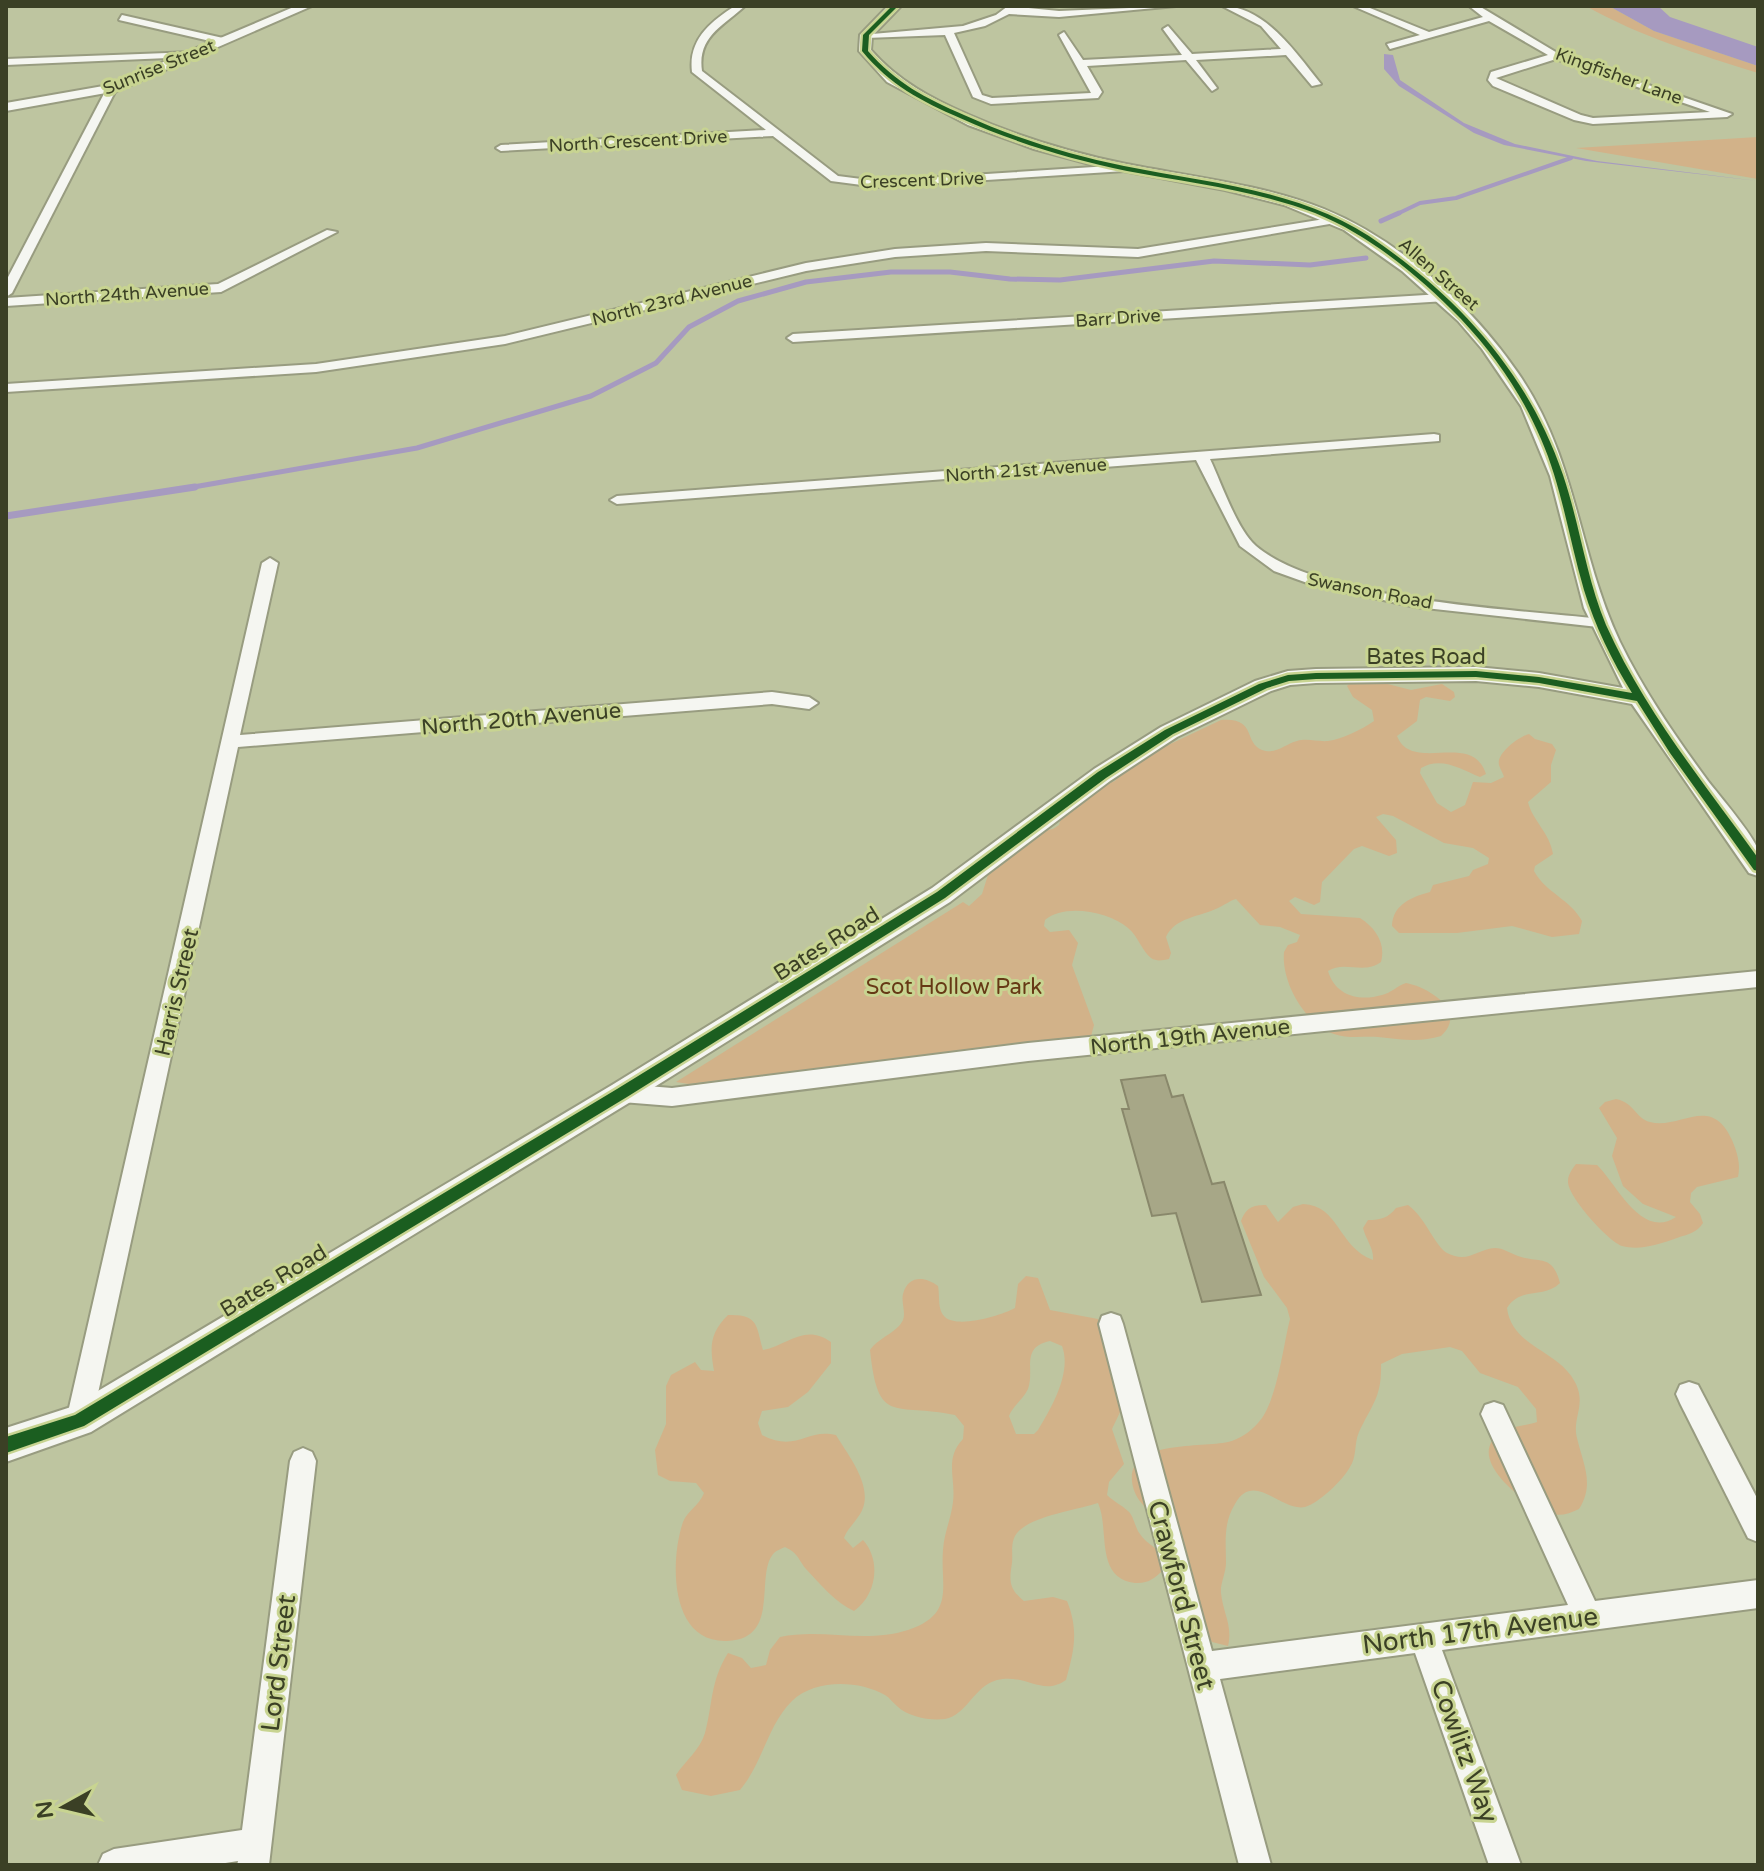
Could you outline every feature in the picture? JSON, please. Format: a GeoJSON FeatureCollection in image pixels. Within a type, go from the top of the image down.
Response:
{"type":"FeatureCollection","features":[{"type":"Feature","properties":{"kind":"street","name":"Sunrise Street"},"geometry":{"type":"LineString","coordinates":[[6,107],[112,88],[306,6]]}},
{"type":"Feature","properties":{"kind":"street","name":"Crescent Drive"},"geometry":{"type":"LineString","coordinates":[[741,6],[706,33],[696,50],[697,72],[835,179],[853,183],[1125,168]]}},
{"type":"Feature","properties":{"kind":"street"},"geometry":{"type":"LineString","coordinates":[[866,35],[895,6]]}},
{"type":"Feature","properties":{"kind":"street"},"geometry":{"type":"LineString","coordinates":[[866,35],[949,32],[1011,9],[1059,14],[1172,6]]}},
{"type":"Feature","properties":{"kind":"street"},"geometry":{"type":"LineString","coordinates":[[1226,6],[1264,24],[1316,84]]}},
{"type":"Feature","properties":{"kind":"street"},"geometry":{"type":"LineString","coordinates":[[1357,6],[1429,35]]}},
{"type":"Feature","properties":{"kind":"street","name":"Kingfisher Lane"},"geometry":{"type":"LineString","coordinates":[[1473,6],[1556,56],[1727,114],[1593,121],[1578,118],[1497,84],[1491,78],[1494,74],[1556,56]]}},
{"type":"Feature","properties":{"kind":"street"},"geometry":{"type":"LineString","coordinates":[[1390,46],[1491,17]]}},
{"type":"Feature","properties":{"kind":"street"},"geometry":{"type":"LineString","coordinates":[[122,18],[223,41]]}},
{"type":"Feature","properties":{"kind":"street"},"geometry":{"type":"LineString","coordinates":[[1168,29],[1212,88]]}},
{"type":"Feature","properties":{"kind":"street"},"geometry":{"type":"LineString","coordinates":[[949,32],[982,99],[1094,96],[1097,92],[1064,35]]}},
{"type":"Feature","properties":{"kind":"street","name":"Allen Street"},"geometry":{"type":"LineString","coordinates":[[866,35],[865,51],[890,78],[941,107],[1037,145],[1125,168],[1292,203],[1337,220],[1376,243],[1442,298],[1500,357],[1526,395],[1560,478],[1601,624],[1639,698],[1758,867]]}},
{"type":"Feature","properties":{"kind":"street"},"geometry":{"type":"LineString","coordinates":[[1082,63],[1286,52]]}},
{"type":"Feature","properties":{"kind":"street"},"geometry":{"type":"LineString","coordinates":[[6,62],[191,54]]}},
{"type":"Feature","properties":{"kind":"street"},"geometry":{"type":"LineString","coordinates":[[6,293],[112,88]]}},
{"type":"Feature","properties":{"kind":"street","name":"North Crescent Drive"},"geometry":{"type":"LineString","coordinates":[[501,148],[775,133]]}},
{"type":"Feature","properties":{"kind":"street","name":"North 23rd Avenue"},"geometry":{"type":"LineString","coordinates":[[6,388],[316,368],[489,342],[806,267],[895,253],[986,247],[1138,253],[1337,220]]}},
{"type":"Feature","properties":{"kind":"street","name":"North 24th Avenue"},"geometry":{"type":"LineString","coordinates":[[6,302],[221,288],[331,232]]}},
{"type":"Feature","properties":{"kind":"street","name":"Barr Drive"},"geometry":{"type":"LineString","coordinates":[[793,338],[1442,298]]}},
{"type":"Feature","properties":{"kind":"street","name":"North 21st Avenue"},"geometry":{"type":"LineString","coordinates":[[617,500],[1434,438]]}},
{"type":"Feature","properties":{"kind":"street","name":"Swanson Road"},"geometry":{"type":"LineString","coordinates":[[1202,457],[1248,548],[1294,577],[1402,599],[1601,624]]}},
{"type":"Feature","properties":{"kind":"street","name":"Harris Street"},"geometry":{"type":"LineString","coordinates":[[79,1421],[270,563]]}},
{"type":"Feature","properties":{"kind":"street","name":"Bates Road"},"geometry":{"type":"LineString","coordinates":[[6,1445],[79,1421],[622,1093],[941,895],[1102,775],[1169,732],[1263,686],[1288,678],[1316,676],[1476,674],[1539,680],[1639,698]]}},
{"type":"Feature","properties":{"kind":"street","name":"North 20th Avenue"},"geometry":{"type":"LineString","coordinates":[[232,742],[772,698],[809,703]]}},
{"type":"Feature","properties":{"kind":"street","name":"North 19th Avenue"},"geometry":{"type":"LineString","coordinates":[[622,1093],[672,1097],[1028,1052],[1758,979]]}},
{"type":"Feature","properties":{"kind":"street","name":"Crawford Street"},"geometry":{"type":"LineString","coordinates":[[1111,1324],[1255,1865]]}},
{"type":"Feature","properties":{"kind":"street"},"geometry":{"type":"LineString","coordinates":[[1689,1394],[1758,1528]]}},
{"type":"Feature","properties":{"kind":"street"},"geometry":{"type":"LineString","coordinates":[[1494,1414],[1587,1616]]}},
{"type":"Feature","properties":{"kind":"street","name":"Lord Street"},"geometry":{"type":"LineString","coordinates":[[254,1854],[303,1461]]}},
{"type":"Feature","properties":{"kind":"street","name":"North 17th Avenue"},"geometry":{"type":"LineString","coordinates":[[1202,1667],[1758,1594]]}},
{"type":"Feature","properties":{"kind":"street","name":"Cowlitz Way"},"geometry":{"type":"LineString","coordinates":[[1424,1638],[1505,1865]]}},
{"type":"Feature","properties":{"kind":"street"},"geometry":{"type":"LineString","coordinates":[[114,1865],[254,1854]]}},
{"type":"Feature","properties":{"kind":"green space"},"geometry":{"type":"Polygon","coordinates":[[[1586,6],[1609,6],[1654,31],[1758,66],[1758,73],[1649,36],[1586,6]]]}},
{"type":"Feature","properties":{"kind":"green space"},"geometry":{"type":"Polygon","coordinates":[[[1758,137],[1758,179],[1576,148],[1758,137]]]}},
{"type":"Feature","properties":{"kind":"green space","name":"Scot Hollow Park"},"geometry":{"type":"Polygon","coordinates":[[[1376,681],[1411,690],[1442,684],[1454,692],[1455,697],[1450,701],[1426,697],[1420,700],[1417,721],[1397,736],[1405,747],[1415,752],[1456,753],[1479,761],[1486,774],[1480,777],[1443,763],[1421,768],[1420,773],[1437,803],[1451,812],[1465,805],[1473,782],[1491,783],[1504,777],[1499,765],[1501,755],[1520,738],[1529,734],[1552,744],[1556,750],[1551,765],[1551,782],[1528,802],[1553,854],[1535,866],[1534,871],[1577,913],[1582,921],[1579,934],[1552,937],[1512,926],[1457,933],[1399,933],[1392,926],[1400,907],[1430,892],[1433,885],[1469,876],[1473,870],[1488,864],[1489,858],[1473,848],[1444,843],[1393,816],[1383,814],[1376,817],[1396,840],[1397,853],[1389,856],[1362,846],[1354,849],[1322,882],[1320,902],[1314,905],[1295,897],[1289,901],[1301,914],[1360,918],[1366,922],[1381,943],[1381,962],[1368,967],[1334,968],[1328,971],[1331,979],[1342,991],[1364,998],[1388,993],[1406,983],[1425,990],[1448,1010],[1448,1027],[1441,1036],[1417,1040],[1350,1037],[1323,1029],[1305,1012],[1286,976],[1284,952],[1288,945],[1297,942],[1300,935],[1280,927],[1260,925],[1236,899],[1175,925],[1166,937],[1171,953],[1169,959],[1162,960],[1151,958],[1131,931],[1120,922],[1099,914],[1064,912],[1045,920],[1044,926],[1050,932],[1069,930],[1078,943],[1072,965],[1094,1025],[1090,1040],[1077,1038],[689,1084],[676,1082],[963,902],[969,906],[982,894],[993,859],[1027,835],[1059,825],[1067,799],[1115,781],[1124,766],[1221,720],[1240,722],[1256,746],[1267,751],[1301,740],[1340,738],[1374,721],[1372,710],[1353,697],[1347,686],[1351,682],[1376,681]]]}},
{"type":"Feature","properties":{"kind":"green space"},"geometry":{"type":"Polygon","coordinates":[[[1616,1099],[1650,1122],[1673,1122],[1705,1116],[1715,1118],[1724,1126],[1737,1154],[1738,1177],[1697,1187],[1691,1193],[1690,1202],[1703,1223],[1695,1231],[1650,1246],[1622,1246],[1598,1227],[1574,1197],[1568,1181],[1576,1164],[1597,1165],[1641,1216],[1663,1222],[1676,1217],[1643,1204],[1623,1186],[1612,1156],[1617,1138],[1599,1108],[1605,1102],[1616,1099]]]}},
{"type":"Feature","properties":{"kind":"green space"},"geometry":{"type":"Polygon","coordinates":[[[1303,1204],[1324,1211],[1352,1246],[1373,1260],[1363,1228],[1368,1220],[1384,1218],[1396,1208],[1408,1205],[1438,1244],[1454,1256],[1467,1257],[1498,1248],[1544,1261],[1553,1267],[1560,1283],[1547,1291],[1519,1297],[1507,1308],[1518,1332],[1559,1363],[1576,1384],[1580,1399],[1576,1431],[1586,1474],[1586,1491],[1579,1509],[1560,1515],[1539,1509],[1517,1494],[1497,1473],[1489,1451],[1492,1441],[1501,1432],[1537,1422],[1536,1409],[1518,1387],[1480,1373],[1462,1351],[1450,1347],[1402,1354],[1381,1364],[1378,1393],[1359,1432],[1352,1463],[1330,1490],[1305,1507],[1287,1504],[1259,1491],[1242,1495],[1235,1504],[1227,1526],[1226,1567],[1221,1590],[1229,1626],[1228,1646],[1212,1642],[1203,1627],[1172,1542],[1137,1496],[1132,1481],[1134,1468],[1141,1458],[1153,1452],[1237,1439],[1252,1429],[1265,1414],[1275,1388],[1290,1319],[1287,1308],[1264,1277],[1241,1221],[1250,1208],[1266,1205],[1278,1222],[1293,1207],[1303,1204]]]}},
{"type":"Feature","properties":{"kind":"green space"},"geometry":{"type":"Polygon","coordinates":[[[1026,1276],[1038,1278],[1050,1310],[1098,1319],[1122,1408],[1112,1429],[1124,1464],[1109,1482],[1107,1495],[1130,1513],[1140,1534],[1158,1551],[1163,1570],[1144,1583],[1122,1579],[1114,1572],[1108,1562],[1098,1503],[1033,1522],[1017,1533],[1013,1540],[1011,1584],[1024,1601],[1053,1597],[1067,1601],[1074,1641],[1066,1680],[1057,1685],[1041,1686],[1017,1679],[997,1680],[982,1688],[959,1712],[945,1719],[920,1718],[874,1690],[850,1685],[824,1685],[801,1694],[784,1711],[740,1790],[711,1796],[682,1790],[676,1775],[703,1739],[715,1683],[728,1653],[742,1658],[751,1668],[766,1665],[770,1650],[780,1637],[892,1634],[923,1623],[939,1607],[943,1587],[944,1544],[954,1493],[952,1461],[963,1439],[964,1426],[955,1415],[903,1409],[884,1401],[873,1374],[870,1350],[903,1320],[903,1294],[913,1280],[928,1280],[938,1286],[942,1314],[960,1322],[991,1317],[1015,1308],[1018,1284],[1026,1276]],[[1050,1341],[1035,1348],[1030,1360],[1028,1389],[1009,1416],[1016,1434],[1034,1434],[1049,1411],[1062,1378],[1062,1346],[1050,1341]]]}},
{"type":"Feature","properties":{"kind":"green space"},"geometry":{"type":"Polygon","coordinates":[[[728,1315],[751,1319],[763,1350],[805,1335],[822,1337],[831,1342],[831,1363],[808,1392],[788,1407],[762,1411],[758,1423],[762,1435],[784,1442],[817,1435],[836,1435],[859,1474],[865,1496],[858,1517],[844,1538],[853,1548],[863,1540],[869,1548],[874,1578],[867,1597],[854,1611],[828,1593],[793,1552],[785,1547],[778,1550],[768,1563],[764,1604],[755,1629],[744,1638],[727,1641],[708,1638],[694,1629],[684,1614],[676,1577],[679,1538],[685,1518],[704,1493],[696,1483],[670,1481],[658,1475],[655,1450],[666,1424],[666,1386],[671,1375],[695,1362],[701,1370],[714,1371],[712,1341],[717,1328],[728,1315]]]}},
{"type":"Feature","properties":{"kind":"shaded area"},"geometry":{"type":"Polygon","coordinates":[[[1609,6],[1658,6],[1670,17],[1758,47],[1758,66],[1654,31],[1609,6]]]}},
{"type":"Feature","properties":{"kind":"shaded area"},"geometry":{"type":"Polygon","coordinates":[[[1384,54],[1393,55],[1400,80],[1464,123],[1515,144],[1597,161],[1758,181],[1586,161],[1504,145],[1474,133],[1399,86],[1384,69],[1384,54]]]}},
{"type":"Feature","properties":{"kind":"building"},"geometry":{"type":"Polygon","coordinates":[[[1165,1075],[1172,1097],[1183,1095],[1212,1184],[1224,1182],[1261,1295],[1202,1302],[1176,1213],[1152,1216],[1122,1109],[1129,1109],[1121,1080],[1165,1075]]]}},
{"type":"Feature","properties":{"kind":"waterway"},"geometry":{"type":"LineString","coordinates":[[1395,215],[1420,203],[1456,198],[1571,158]]}},
{"type":"Feature","properties":{"kind":"waterway"},"geometry":{"type":"LineString","coordinates":[[1381,221],[1399,213]]}},
{"type":"Feature","properties":{"kind":"waterway"},"geometry":{"type":"LineString","coordinates":[[182,489],[417,448],[591,396],[656,363],[689,327],[738,301],[806,282],[891,272],[950,272],[1010,279],[1060,280],[1214,261],[1310,265],[1366,258]]}},
{"type":"Feature","properties":{"kind":"waterway"},"geometry":{"type":"LineString","coordinates":[[182,489],[195,487]]}},
{"type":"Feature","properties":{"kind":"waterway"},"geometry":{"type":"LineString","coordinates":[[6,516],[182,489]]}},
{"type":"Feature","properties":{"kind":"cycle path"},"geometry":{"type":"LineString","coordinates":[[895,6],[866,35],[865,51],[888,76],[915,94],[973,122],[1071,156],[1258,193],[1320,213],[1377,244],[1408,267],[1464,318],[1510,374],[1546,440],[1565,495],[1589,590],[1617,658],[1674,750],[1758,867]]}},
{"type":"Feature","properties":{"kind":"cycle path"},"geometry":{"type":"LineString","coordinates":[[6,1445],[79,1421],[622,1093],[941,895],[1102,775],[1169,732],[1263,686],[1288,678],[1316,676],[1476,674],[1539,680],[1639,698]]}}]}
